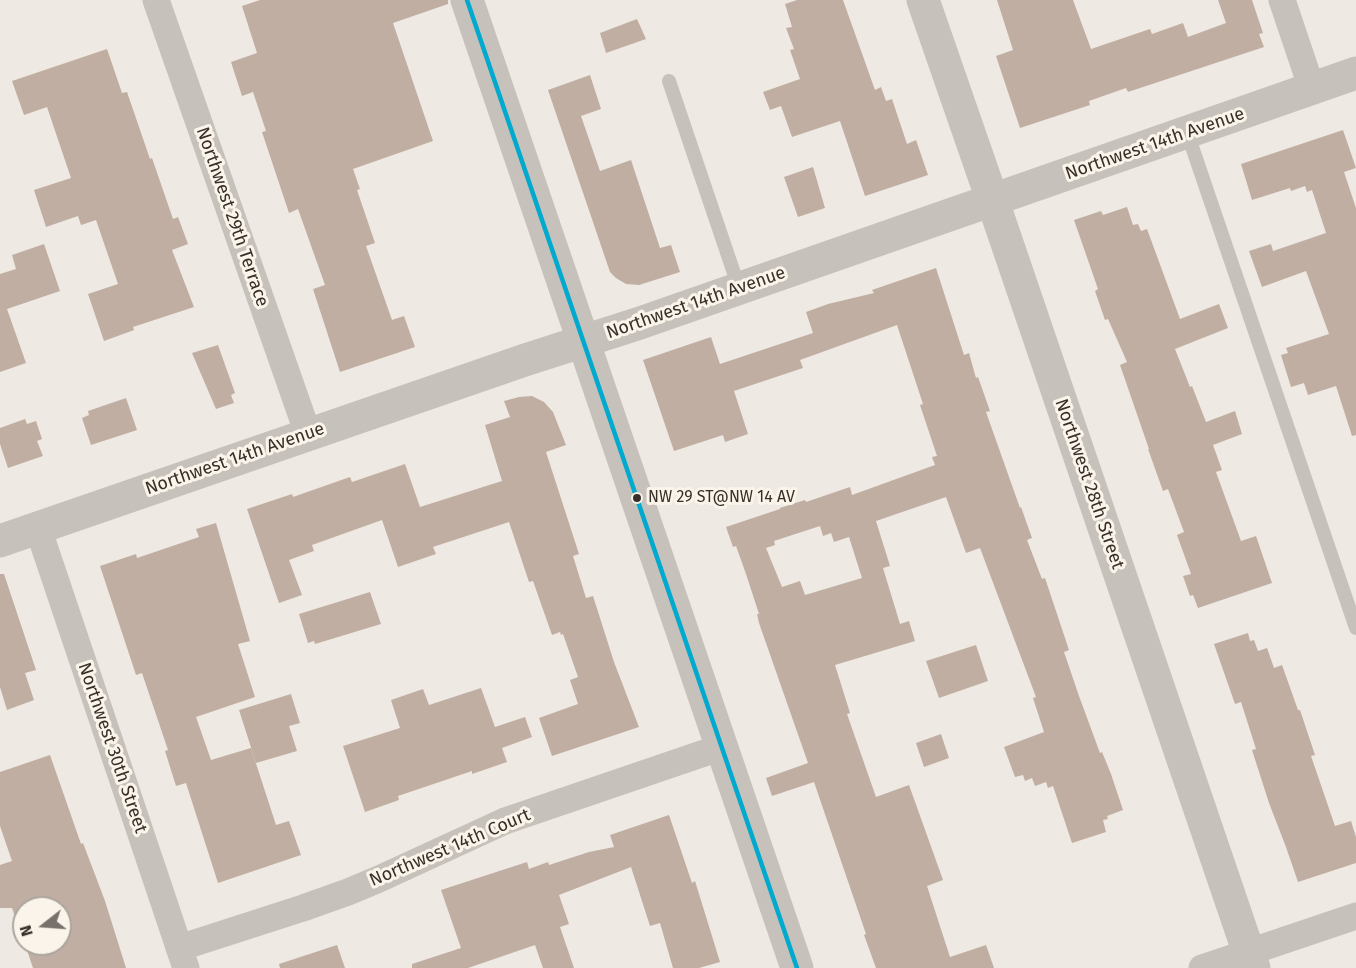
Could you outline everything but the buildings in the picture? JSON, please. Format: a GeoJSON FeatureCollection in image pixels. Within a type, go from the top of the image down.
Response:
{"type":"FeatureCollection","features":[{"type":"Feature","properties":{"kind":"street","name":"Northwest 29th Terrace"},"geometry":{"type":"LineString","coordinates":[[156,0],[308,434]]}},
{"type":"Feature","properties":{"kind":"street"},"geometry":{"type":"LineString","coordinates":[[467,0],[797,968]]}},
{"type":"Feature","properties":{"kind":"street","name":"Northwest 28th Street"},"geometry":{"type":"LineString","coordinates":[[923,0],[1251,960]]}},
{"type":"Feature","properties":{"kind":"street"},"geometry":{"type":"LineString","coordinates":[[1282,0],[1312,89]]}},
{"type":"Feature","properties":{"kind":"street","name":"Northwest 14th Avenue"},"geometry":{"type":"LineString","coordinates":[[0,541],[739,288],[1356,73]]}},
{"type":"Feature","properties":{"kind":"street","name":"Northwest 30th Street"},"geometry":{"type":"LineString","coordinates":[[38,528],[182,958]]}},
{"type":"Feature","properties":{"kind":"street","name":"Northwest 14th Court"},"geometry":{"type":"LineString","coordinates":[[182,958],[379,879],[505,821],[722,747]]}},
{"type":"Feature","properties":{"kind":"street"},"geometry":{"type":"LineString","coordinates":[[1202,968],[1251,960],[1356,916]]}},
{"type":"Feature","properties":{"kind":"lane"},"geometry":{"type":"LineString","coordinates":[[669,81],[739,288]]}},
{"type":"Feature","properties":{"kind":"lane"},"geometry":{"type":"LineString","coordinates":[[1187,132],[1356,628]]}},
{"type":"Feature","properties":{"kind":"transit line"},"geometry":{"type":"LineString","coordinates":[[467,0],[797,968]]}},
{"type":"Feature","properties":{"kind":"place","name":"NW 29 ST@NW 14 AV"},"geometry":{"type":"Point","coordinates":[637,498]}}]}
